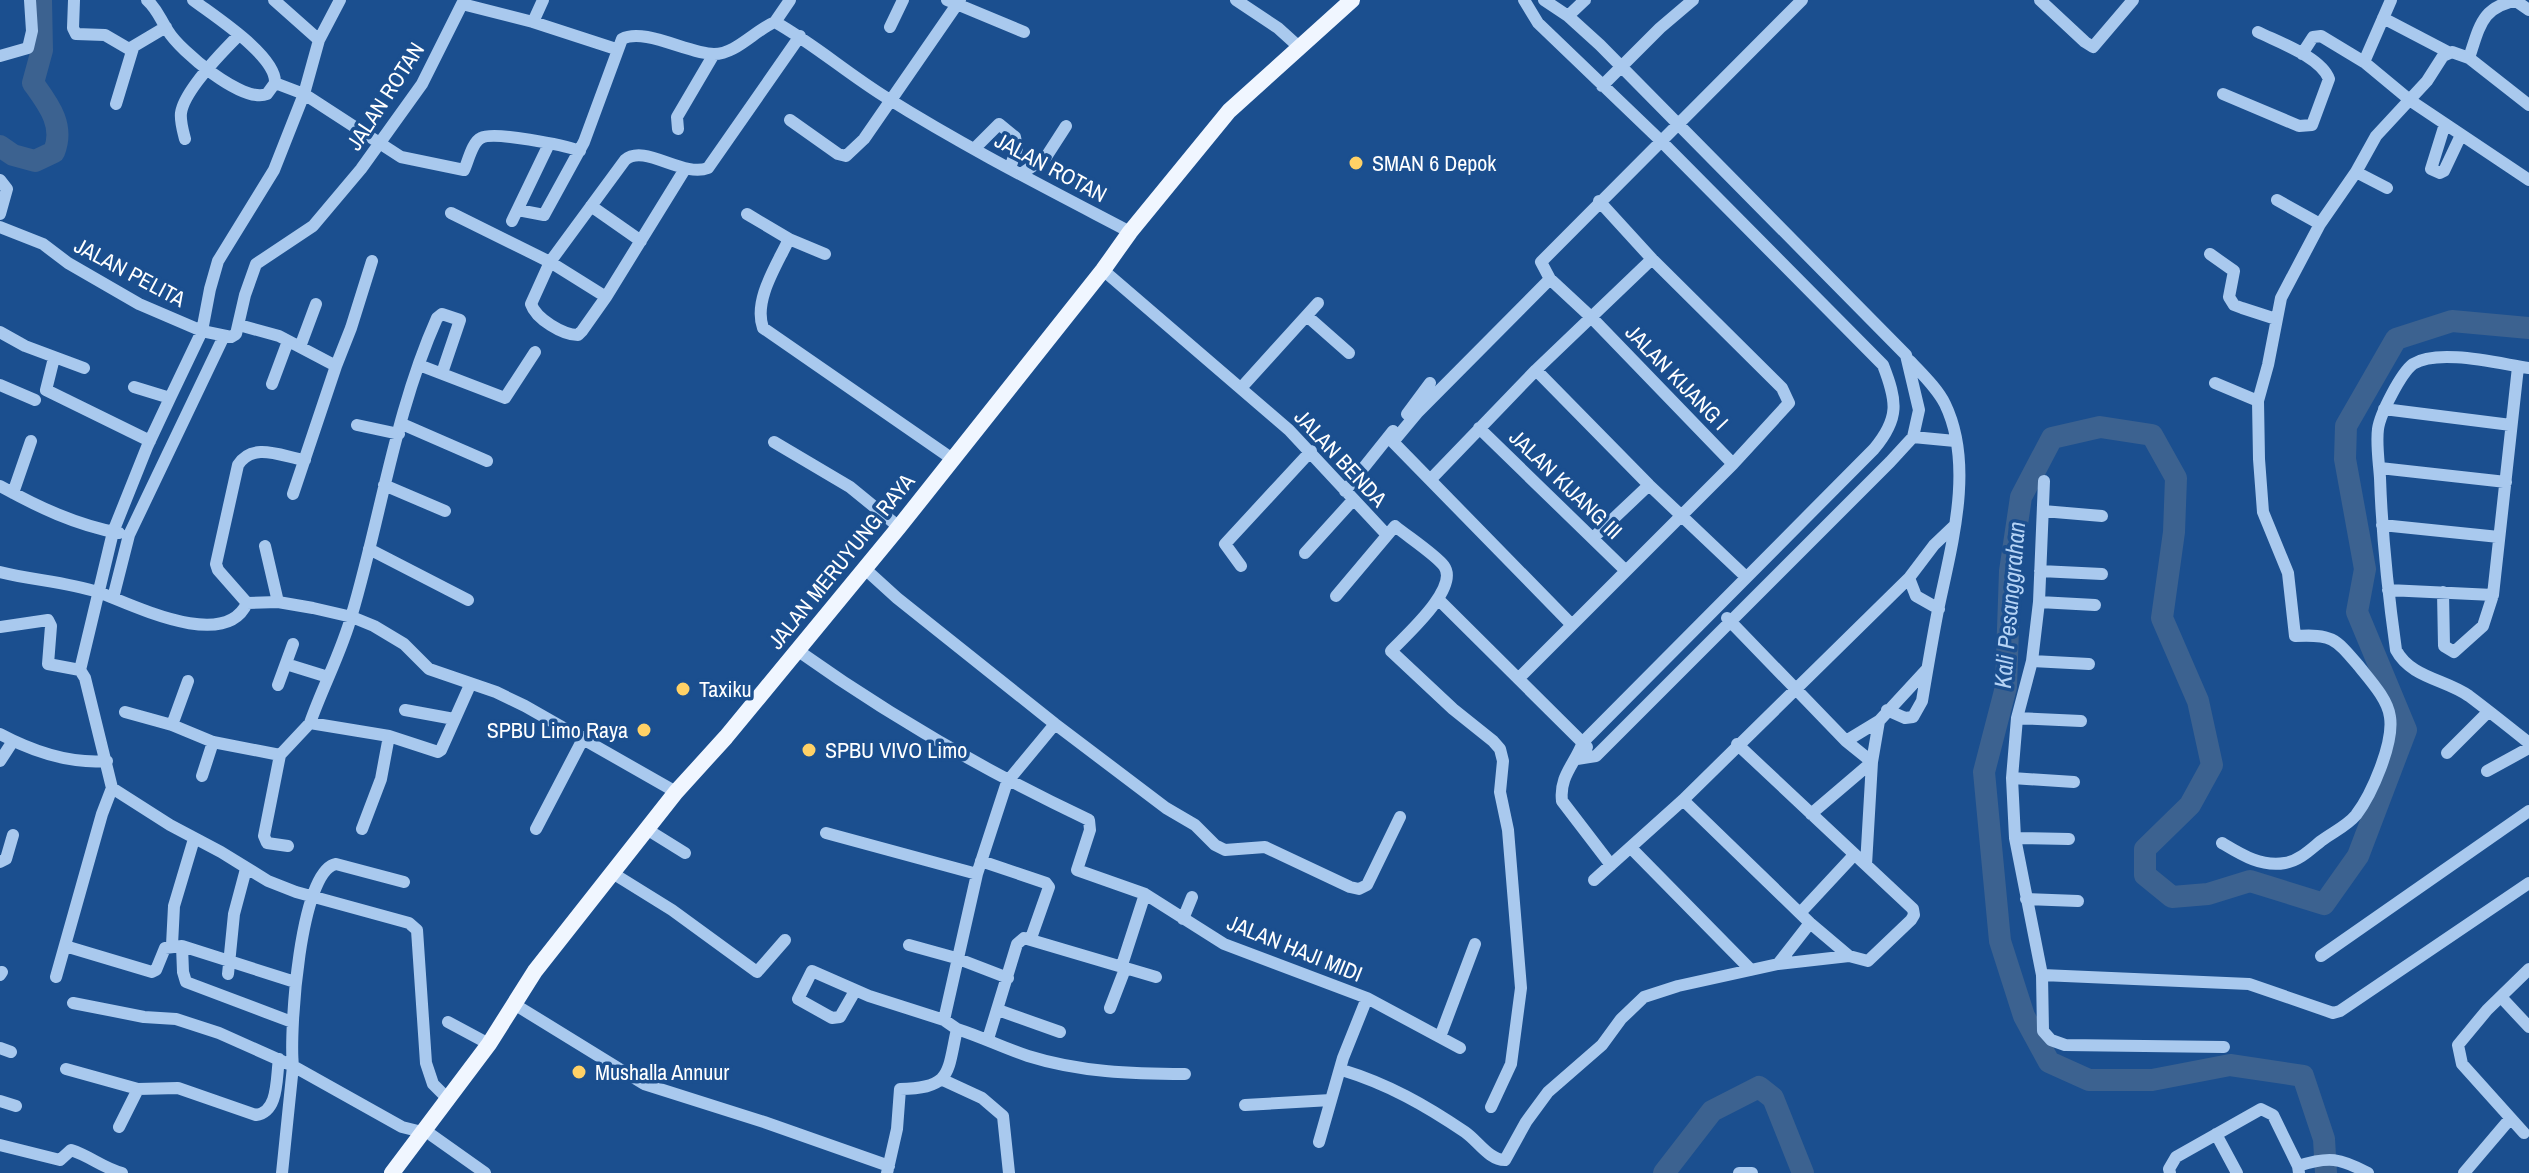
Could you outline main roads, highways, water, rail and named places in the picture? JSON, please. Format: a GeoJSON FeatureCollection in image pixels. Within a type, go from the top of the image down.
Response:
{"type":"FeatureCollection","features":[{"type":"Feature","properties":{"kind":"main road","name":"JALAN MERUYUNG RAYA"},"geometry":{"type":"LineString","coordinates":[[392,1173],[489,1044],[535,971],[676,792],[726,737],[899,527],[1229,111],[1352,0]]}},
{"type":"Feature","properties":{"kind":"waterway"},"geometry":{"type":"LineString","coordinates":[[0,146],[13,155],[35,161],[54,152],[57,142],[53,115],[33,83],[42,50],[41,0]]}},
{"type":"Feature","properties":{"kind":"waterway","name":"Kali Pesanggrahan"},"geometry":{"type":"LineString","coordinates":[[2326,1173],[2324,1139],[2303,1076],[2230,1065],[2152,1080],[2089,1080],[2049,1062],[2024,1016],[2000,941],[1984,772],[2006,687],[2010,571],[2021,497],[2052,438],[2100,427],[2152,435],[2176,478],[2174,532],[2162,618],[2198,701],[2212,765],[2190,805],[2145,849],[2145,875],[2172,897],[2208,894],[2250,881],[2324,904],[2358,856],[2406,730],[2357,612],[2365,569],[2345,459],[2346,426],[2396,339],[2452,321],[2529,328]]}},
{"type":"Feature","properties":{"kind":"waterway","name":"Kali Pesanggrahan"},"geometry":{"type":"LineString","coordinates":[[1664,1173],[1712,1111],[1759,1087],[1773,1098],[1803,1173]]}},
{"type":"Feature","properties":{"kind":"place","name":"SMAN 6 Depok"},"geometry":{"type":"Point","coordinates":[1356,163]}},
{"type":"Feature","properties":{"kind":"place","name":"Taxiku"},"geometry":{"type":"Point","coordinates":[683,689]}},
{"type":"Feature","properties":{"kind":"place","name":"SPBU Limo Raya"},"geometry":{"type":"Point","coordinates":[644,730]}},
{"type":"Feature","properties":{"kind":"place","name":"SPBU VIVO Limo"},"geometry":{"type":"Point","coordinates":[809,750]}},
{"type":"Feature","properties":{"kind":"place","name":"Mushalla Annuur"},"geometry":{"type":"Point","coordinates":[579,1072]}}]}
